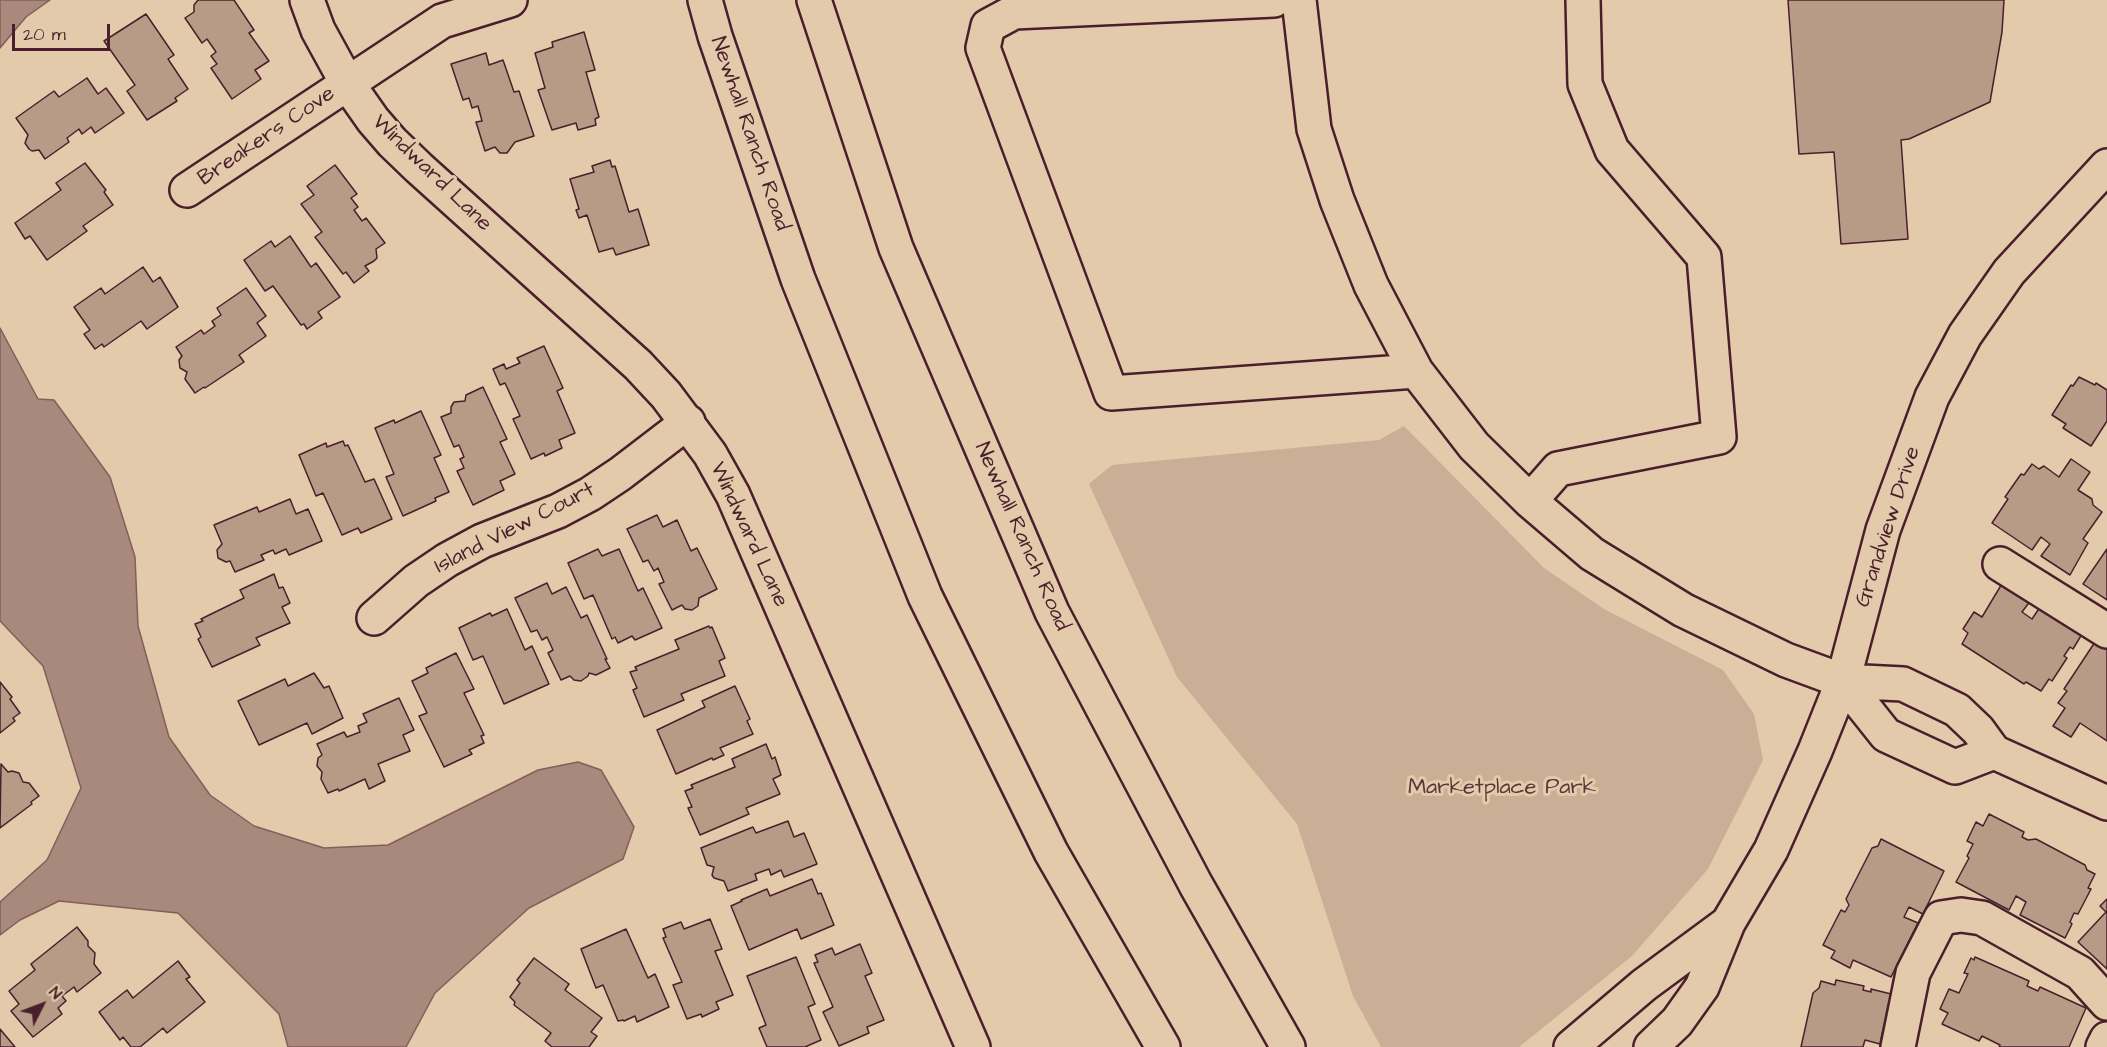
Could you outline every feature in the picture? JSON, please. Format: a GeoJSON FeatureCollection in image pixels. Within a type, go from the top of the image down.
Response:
{"type":"FeatureCollection","features":[{"type":"Feature","properties":{"kind":"street","name":"Windward Lane"},"geometry":{"type":"LineString","coordinates":[[307,0],[318,30],[347,83],[392,142],[638,365],[688,422],[710,454],[733,495],[973,1047]]}},
{"type":"Feature","properties":{"kind":"street","name":"Breakers Cove"},"geometry":{"type":"LineString","coordinates":[[187,190],[442,21],[510,0]]}},
{"type":"Feature","properties":{"kind":"street","name":"Newhall Ranch Road"},"geometry":{"type":"LineString","coordinates":[[705,0],[715,36],[798,279],[925,596],[1051,852],[1162,1047]]}},
{"type":"Feature","properties":{"kind":"street","name":"Newhall Ranch Road"},"geometry":{"type":"LineString","coordinates":[[814,0],[896,248],[1052,612],[1196,885],[1288,1047]]}},
{"type":"Feature","properties":{"kind":"street"},"geometry":{"type":"LineString","coordinates":[[1274,0],[1014,12],[988,26],[983,48],[1111,393],[1416,371]]}},
{"type":"Feature","properties":{"kind":"street"},"geometry":{"type":"LineString","coordinates":[[1299,0],[1314,129],[1337,200],[1371,285],[1416,371],[1474,446],[1530,501],[1592,554],[1683,610],[1786,660],[1843,681],[1903,684],[1957,710],[1978,730],[1994,752],[2107,803]]}},
{"type":"Feature","properties":{"kind":"street"},"geometry":{"type":"LineString","coordinates":[[1530,501],[1558,469],[1719,436],[1704,257],[1612,150],[1585,84],[1583,0]]}},
{"type":"Feature","properties":{"kind":"street","name":"Grandview Drive"},"geometry":{"type":"LineString","coordinates":[[1651,1047],[1677,1022],[1702,987],[1728,923],[1771,850],[1815,751],[1843,681],[1883,530],[1932,397],[1965,335],[2009,272],[2107,166]]}},
{"type":"Feature","properties":{"kind":"street","name":"Island View Court"},"geometry":{"type":"LineString","coordinates":[[374,618],[416,581],[447,560],[482,541],[558,511],[590,494],[688,422]]}},
{"type":"Feature","properties":{"kind":"street"},"geometry":{"type":"LineString","coordinates":[[2000,564],[2107,631]]}},
{"type":"Feature","properties":{"kind":"street"},"geometry":{"type":"LineString","coordinates":[[1843,681],[1886,735],[1945,763],[1955,767],[1994,752]]}},
{"type":"Feature","properties":{"kind":"street"},"geometry":{"type":"LineString","coordinates":[[1898,1047],[1913,973],[1941,918],[1960,915],[1982,918],[2080,974],[2107,1003]]}},
{"type":"Feature","properties":{"kind":"street","name":"Grandview Drive"},"geometry":{"type":"LineString","coordinates":[[1571,1047],[1644,985],[1728,923]]}},
{"type":"Feature","properties":{"kind":"street"},"geometry":{"type":"LineString","coordinates":[[2103,1047],[2107,1039]]}},
{"type":"Feature","properties":{"kind":"green space","name":"Marketplace Park"},"geometry":{"type":"Polygon","coordinates":[[[1404,426],[1544,568],[1604,609],[1723,670],[1754,714],[1763,760],[1708,869],[1632,956],[1519,1047],[1381,1047],[1353,996],[1297,824],[1177,677],[1089,484],[1112,465],[1379,440],[1404,426]]]}},
{"type":"Feature","properties":{"kind":"shaded area"},"geometry":{"type":"Polygon","coordinates":[[[0,0],[50,0],[26,17],[0,48],[0,0]]]}},
{"type":"Feature","properties":{"kind":"shaded area"},"geometry":{"type":"Polygon","coordinates":[[[0,328],[38,399],[54,400],[110,477],[135,557],[138,626],[169,737],[210,795],[254,826],[324,848],[388,845],[538,770],[578,762],[601,770],[634,827],[623,859],[529,908],[435,993],[406,1047],[288,1047],[279,1014],[178,913],[59,901],[20,920],[0,935],[0,902],[47,860],[81,788],[43,666],[0,621],[0,328]]]}},
{"type":"Feature","properties":{"kind":"building"},"geometry":{"type":"Polygon","coordinates":[[[198,0],[234,0],[254,30],[249,33],[269,61],[255,70],[261,79],[232,99],[211,68],[217,64],[211,56],[216,52],[207,39],[202,43],[185,18],[194,12],[194,5],[198,0]]]}},
{"type":"Feature","properties":{"kind":"building"},"geometry":{"type":"Polygon","coordinates":[[[1788,0],[2004,0],[2002,32],[1990,102],[1909,139],[1901,140],[1908,239],[1841,244],[1834,152],[1799,154],[1788,0]]]}},
{"type":"Feature","properties":{"kind":"building"},"geometry":{"type":"Polygon","coordinates":[[[146,14],[174,55],[168,59],[188,89],[175,98],[177,101],[147,120],[127,91],[135,85],[104,41],[146,14]]]}},
{"type":"Feature","properties":{"kind":"building"},"geometry":{"type":"Polygon","coordinates":[[[584,32],[595,70],[586,72],[599,117],[595,119],[596,125],[578,130],[576,123],[552,130],[538,90],[545,88],[535,53],[553,47],[552,42],[584,32]]]}},
{"type":"Feature","properties":{"kind":"building"},"geometry":{"type":"Polygon","coordinates":[[[486,53],[489,65],[503,60],[514,92],[519,91],[534,136],[515,142],[507,153],[500,153],[495,147],[485,151],[476,122],[482,121],[478,106],[472,108],[469,98],[463,100],[451,64],[486,53]]]}},
{"type":"Feature","properties":{"kind":"building"},"geometry":{"type":"Polygon","coordinates":[[[87,78],[98,94],[106,88],[124,113],[95,133],[91,127],[82,134],[79,129],[67,138],[69,142],[45,159],[39,150],[29,149],[25,143],[28,135],[16,118],[54,91],[59,97],[87,78]]]}},
{"type":"Feature","properties":{"kind":"building"},"geometry":{"type":"Polygon","coordinates":[[[610,160],[612,167],[615,166],[629,212],[638,209],[649,245],[616,255],[613,248],[599,252],[587,215],[579,218],[576,210],[579,209],[570,179],[594,172],[592,166],[610,160]]]}},
{"type":"Feature","properties":{"kind":"building"},"geometry":{"type":"Polygon","coordinates":[[[85,163],[106,190],[104,192],[113,205],[83,226],[87,231],[47,260],[30,236],[25,239],[15,223],[61,190],[56,183],[85,163]]]}},
{"type":"Feature","properties":{"kind":"building"},"geometry":{"type":"Polygon","coordinates":[[[335,165],[357,194],[351,198],[358,207],[354,210],[362,221],[366,218],[385,243],[376,249],[377,258],[365,266],[369,271],[354,283],[346,272],[343,274],[315,237],[322,232],[301,204],[314,195],[307,186],[335,165]]]}},
{"type":"Feature","properties":{"kind":"building"},"geometry":{"type":"Polygon","coordinates":[[[290,236],[311,267],[316,263],[340,297],[318,312],[322,318],[307,329],[304,324],[301,325],[273,286],[265,291],[244,260],[271,241],[275,247],[290,236]]]}},
{"type":"Feature","properties":{"kind":"building"},"geometry":{"type":"Polygon","coordinates":[[[143,267],[153,282],[160,277],[178,307],[147,329],[141,321],[104,347],[102,344],[95,349],[84,334],[90,330],[74,307],[101,288],[105,294],[143,267]]]}},
{"type":"Feature","properties":{"kind":"building"},"geometry":{"type":"Polygon","coordinates":[[[246,288],[266,316],[257,323],[266,336],[239,355],[244,362],[195,393],[185,379],[187,372],[180,368],[179,360],[182,356],[176,347],[201,330],[204,334],[215,326],[212,321],[221,315],[217,308],[246,288]]]}},
{"type":"Feature","properties":{"kind":"building"},"geometry":{"type":"Polygon","coordinates":[[[544,346],[563,388],[557,391],[575,433],[559,440],[562,448],[545,456],[544,453],[531,459],[513,419],[520,416],[505,383],[500,385],[493,369],[504,364],[506,369],[520,363],[517,358],[544,346]]]}},
{"type":"Feature","properties":{"kind":"building"},"geometry":{"type":"Polygon","coordinates":[[[2079,377],[2107,390],[2107,421],[2091,446],[2063,428],[2066,424],[2052,415],[2071,385],[2073,386],[2079,377]]]}},
{"type":"Feature","properties":{"kind":"building"},"geometry":{"type":"Polygon","coordinates":[[[483,387],[507,439],[500,442],[515,474],[500,481],[504,490],[473,505],[457,471],[464,468],[460,459],[464,457],[459,445],[454,447],[441,417],[451,413],[454,402],[465,401],[466,395],[483,387]]]}},
{"type":"Feature","properties":{"kind":"building"},"geometry":{"type":"Polygon","coordinates":[[[421,411],[441,455],[434,458],[449,492],[435,498],[436,501],[403,516],[386,477],[394,474],[375,428],[394,420],[395,423],[421,411]]]}},
{"type":"Feature","properties":{"kind":"building"},"geometry":{"type":"Polygon","coordinates":[[[343,441],[345,446],[348,445],[365,482],[374,479],[392,519],[361,533],[358,528],[342,535],[323,493],[316,496],[299,455],[326,443],[327,447],[343,441]]]}},
{"type":"Feature","properties":{"kind":"building"},"geometry":{"type":"Polygon","coordinates":[[[2071,459],[2090,472],[2078,490],[2092,499],[2093,505],[2102,512],[2083,539],[2088,543],[2070,575],[2041,556],[2050,544],[2041,537],[2032,550],[1992,523],[2008,499],[2005,497],[2021,474],[2024,475],[2032,464],[2039,469],[2044,466],[2059,477],[2071,459]]]}},
{"type":"Feature","properties":{"kind":"building"},"geometry":{"type":"Polygon","coordinates":[[[290,499],[296,514],[308,509],[322,541],[289,555],[286,549],[275,554],[273,550],[261,555],[264,560],[235,572],[230,561],[226,562],[218,558],[217,550],[222,544],[214,525],[257,507],[259,512],[290,499]]]}},
{"type":"Feature","properties":{"kind":"building"},"geometry":{"type":"Polygon","coordinates":[[[657,515],[663,527],[677,520],[691,551],[697,548],[717,589],[699,598],[698,606],[692,610],[685,609],[682,605],[672,610],[659,584],[664,582],[658,568],[654,571],[648,560],[643,562],[627,529],[657,515]]]}},
{"type":"Feature","properties":{"kind":"building"},"geometry":{"type":"Polygon","coordinates":[[[598,549],[602,556],[619,549],[638,591],[643,588],[662,628],[635,640],[632,636],[618,643],[615,637],[612,639],[593,595],[584,599],[568,563],[598,549]]]}},
{"type":"Feature","properties":{"kind":"building"},"geometry":{"type":"Polygon","coordinates":[[[2107,549],[2107,600],[2083,584],[2107,549]]]}},
{"type":"Feature","properties":{"kind":"building"},"geometry":{"type":"Polygon","coordinates":[[[274,574],[279,588],[283,587],[290,603],[282,607],[290,623],[256,638],[260,645],[212,667],[198,639],[201,637],[195,624],[244,598],[240,590],[274,574]]]}},
{"type":"Feature","properties":{"kind":"building"},"geometry":{"type":"Polygon","coordinates":[[[2003,582],[2031,600],[2022,612],[2032,619],[2040,607],[2082,634],[2073,649],[2070,647],[2064,656],[2067,658],[2052,681],[2049,679],[2041,691],[2026,682],[2024,684],[1962,644],[1968,633],[1963,629],[1974,612],[1982,617],[2003,582]]]}},
{"type":"Feature","properties":{"kind":"building"},"geometry":{"type":"Polygon","coordinates":[[[547,583],[552,594],[566,587],[581,618],[587,615],[610,668],[596,675],[589,673],[581,681],[574,680],[570,676],[561,680],[548,653],[553,650],[547,637],[542,640],[537,630],[531,632],[515,598],[547,583]]]}},
{"type":"Feature","properties":{"kind":"building"},"geometry":{"type":"Polygon","coordinates":[[[507,609],[525,650],[532,646],[549,684],[504,704],[483,656],[473,660],[459,628],[490,613],[492,616],[507,609]]]}},
{"type":"Feature","properties":{"kind":"building"},"geometry":{"type":"Polygon","coordinates":[[[709,626],[712,627],[725,658],[719,661],[725,676],[681,694],[684,700],[644,717],[633,690],[637,688],[630,672],[637,670],[635,667],[679,649],[675,640],[709,626]]]}},
{"type":"Feature","properties":{"kind":"building"},"geometry":{"type":"Polygon","coordinates":[[[2095,642],[2107,650],[2107,741],[2080,723],[2071,737],[2053,726],[2065,708],[2058,703],[2067,691],[2064,689],[2095,642]]]}},
{"type":"Feature","properties":{"kind":"building"},"geometry":{"type":"Polygon","coordinates":[[[456,653],[474,689],[464,693],[484,735],[481,736],[484,743],[469,750],[472,754],[444,767],[419,716],[427,713],[412,681],[428,673],[426,668],[456,653]]]}},
{"type":"Feature","properties":{"kind":"building"},"geometry":{"type":"Polygon","coordinates":[[[314,673],[324,688],[329,686],[343,718],[312,734],[307,723],[259,745],[238,701],[285,679],[288,686],[314,673]]]}},
{"type":"Feature","properties":{"kind":"building"},"geometry":{"type":"Polygon","coordinates":[[[0,682],[12,697],[10,699],[20,713],[13,718],[15,721],[0,733],[0,682]]]}},
{"type":"Feature","properties":{"kind":"building"},"geometry":{"type":"Polygon","coordinates":[[[735,686],[750,719],[747,721],[753,734],[720,748],[724,755],[676,774],[657,730],[705,707],[702,701],[735,686]]]}},
{"type":"Feature","properties":{"kind":"building"},"geometry":{"type":"Polygon","coordinates":[[[399,698],[414,730],[403,735],[410,751],[378,764],[385,781],[369,789],[365,779],[339,791],[338,789],[328,793],[321,779],[322,772],[317,766],[318,758],[322,755],[317,744],[344,732],[347,737],[360,732],[358,726],[367,722],[363,714],[399,698]]]}},
{"type":"Feature","properties":{"kind":"building"},"geometry":{"type":"Polygon","coordinates":[[[766,744],[772,759],[775,757],[781,775],[773,779],[780,794],[746,808],[749,814],[700,835],[688,808],[692,807],[685,791],[693,788],[691,785],[735,767],[732,759],[766,744]]]}},
{"type":"Feature","properties":{"kind":"building"},"geometry":{"type":"Polygon","coordinates":[[[1,764],[8,772],[19,773],[23,782],[29,783],[39,796],[0,828],[1,764]]]}},
{"type":"Feature","properties":{"kind":"building"},"geometry":{"type":"Polygon","coordinates":[[[1989,814],[2024,832],[2022,837],[2028,840],[2036,839],[2085,865],[2087,870],[2095,874],[2088,888],[2091,889],[2078,914],[2074,913],[2070,922],[2072,924],[2065,938],[2020,915],[2026,902],[2016,896],[2009,910],[1956,882],[1969,858],[1967,856],[1973,844],[1967,841],[1976,822],[1983,826],[1989,814]]]}},
{"type":"Feature","properties":{"kind":"building"},"geometry":{"type":"Polygon","coordinates":[[[788,821],[794,837],[804,833],[817,864],[784,877],[781,870],[771,875],[769,869],[755,874],[757,880],[728,891],[724,881],[714,878],[712,875],[714,867],[707,865],[701,848],[753,827],[756,833],[788,821]]]}},
{"type":"Feature","properties":{"kind":"building"},"geometry":{"type":"Polygon","coordinates":[[[1881,839],[1944,871],[1923,914],[1909,907],[1904,917],[1918,923],[1891,977],[1853,960],[1850,968],[1831,958],[1835,951],[1823,945],[1841,910],[1845,912],[1849,905],[1846,899],[1872,848],[1878,846],[1881,839]]]}},
{"type":"Feature","properties":{"kind":"building"},"geometry":{"type":"Polygon","coordinates":[[[812,879],[818,894],[821,893],[834,925],[801,939],[797,929],[749,950],[731,906],[767,889],[770,896],[812,879]]]}},
{"type":"Feature","properties":{"kind":"building"},"geometry":{"type":"Polygon","coordinates":[[[2107,899],[2107,969],[2078,942],[2106,912],[2100,906],[2107,899]]]}},
{"type":"Feature","properties":{"kind":"building"},"geometry":{"type":"Polygon","coordinates":[[[710,919],[722,949],[715,951],[733,995],[716,1002],[719,1009],[702,1017],[701,1014],[687,1019],[673,985],[682,982],[663,938],[666,937],[663,929],[681,922],[684,929],[710,919]]]}},
{"type":"Feature","properties":{"kind":"building"},"geometry":{"type":"Polygon","coordinates":[[[77,927],[95,953],[94,964],[101,973],[77,992],[74,987],[62,996],[66,1001],[58,1008],[62,1014],[33,1037],[11,1011],[19,1004],[9,991],[35,970],[31,964],[77,927]]]}},
{"type":"Feature","properties":{"kind":"building"},"geometry":{"type":"Polygon","coordinates":[[[626,929],[648,978],[655,974],[669,1007],[637,1022],[635,1016],[618,1021],[603,985],[596,988],[581,949],[626,929]]]}},
{"type":"Feature","properties":{"kind":"building"},"geometry":{"type":"Polygon","coordinates":[[[860,944],[872,973],[865,976],[884,1020],[867,1027],[869,1033],[839,1046],[823,1012],[833,1007],[814,963],[818,962],[815,955],[832,948],[835,955],[860,944]]]}},
{"type":"Feature","properties":{"kind":"building"},"geometry":{"type":"Polygon","coordinates":[[[796,957],[815,1004],[808,1007],[821,1040],[805,1047],[767,1047],[759,1028],[766,1025],[747,976],[796,957]]]}},
{"type":"Feature","properties":{"kind":"building"},"geometry":{"type":"Polygon","coordinates":[[[1975,957],[2029,981],[2027,986],[2038,991],[2040,987],[2086,1008],[2069,1047],[1999,1047],[2000,1045],[1982,1036],[1979,1041],[1942,1024],[1948,1013],[1940,1009],[1949,989],[1959,993],[1968,974],[1964,973],[1971,958],[1974,960],[1975,957]]]}},
{"type":"Feature","properties":{"kind":"building"},"geometry":{"type":"Polygon","coordinates":[[[534,958],[569,984],[565,990],[602,1018],[591,1032],[597,1036],[589,1047],[552,1047],[545,1041],[551,1033],[514,1005],[515,1002],[510,997],[520,983],[517,980],[534,958]]]}},
{"type":"Feature","properties":{"kind":"building"},"geometry":{"type":"Polygon","coordinates":[[[178,961],[190,977],[186,979],[205,1002],[167,1033],[163,1028],[140,1047],[131,1047],[123,1037],[120,1040],[99,1012],[127,990],[133,998],[178,961]]]}},
{"type":"Feature","properties":{"kind":"building"},"geometry":{"type":"Polygon","coordinates":[[[1836,980],[1864,986],[1863,990],[1871,992],[1871,989],[1891,994],[1880,1044],[1865,1040],[1863,1047],[1801,1047],[1813,993],[1819,988],[1821,981],[1835,985],[1836,980]]]}},
{"type":"Feature","properties":{"kind":"building"},"geometry":{"type":"Polygon","coordinates":[[[0,1029],[15,1047],[0,1047],[0,1029]]]}}]}
